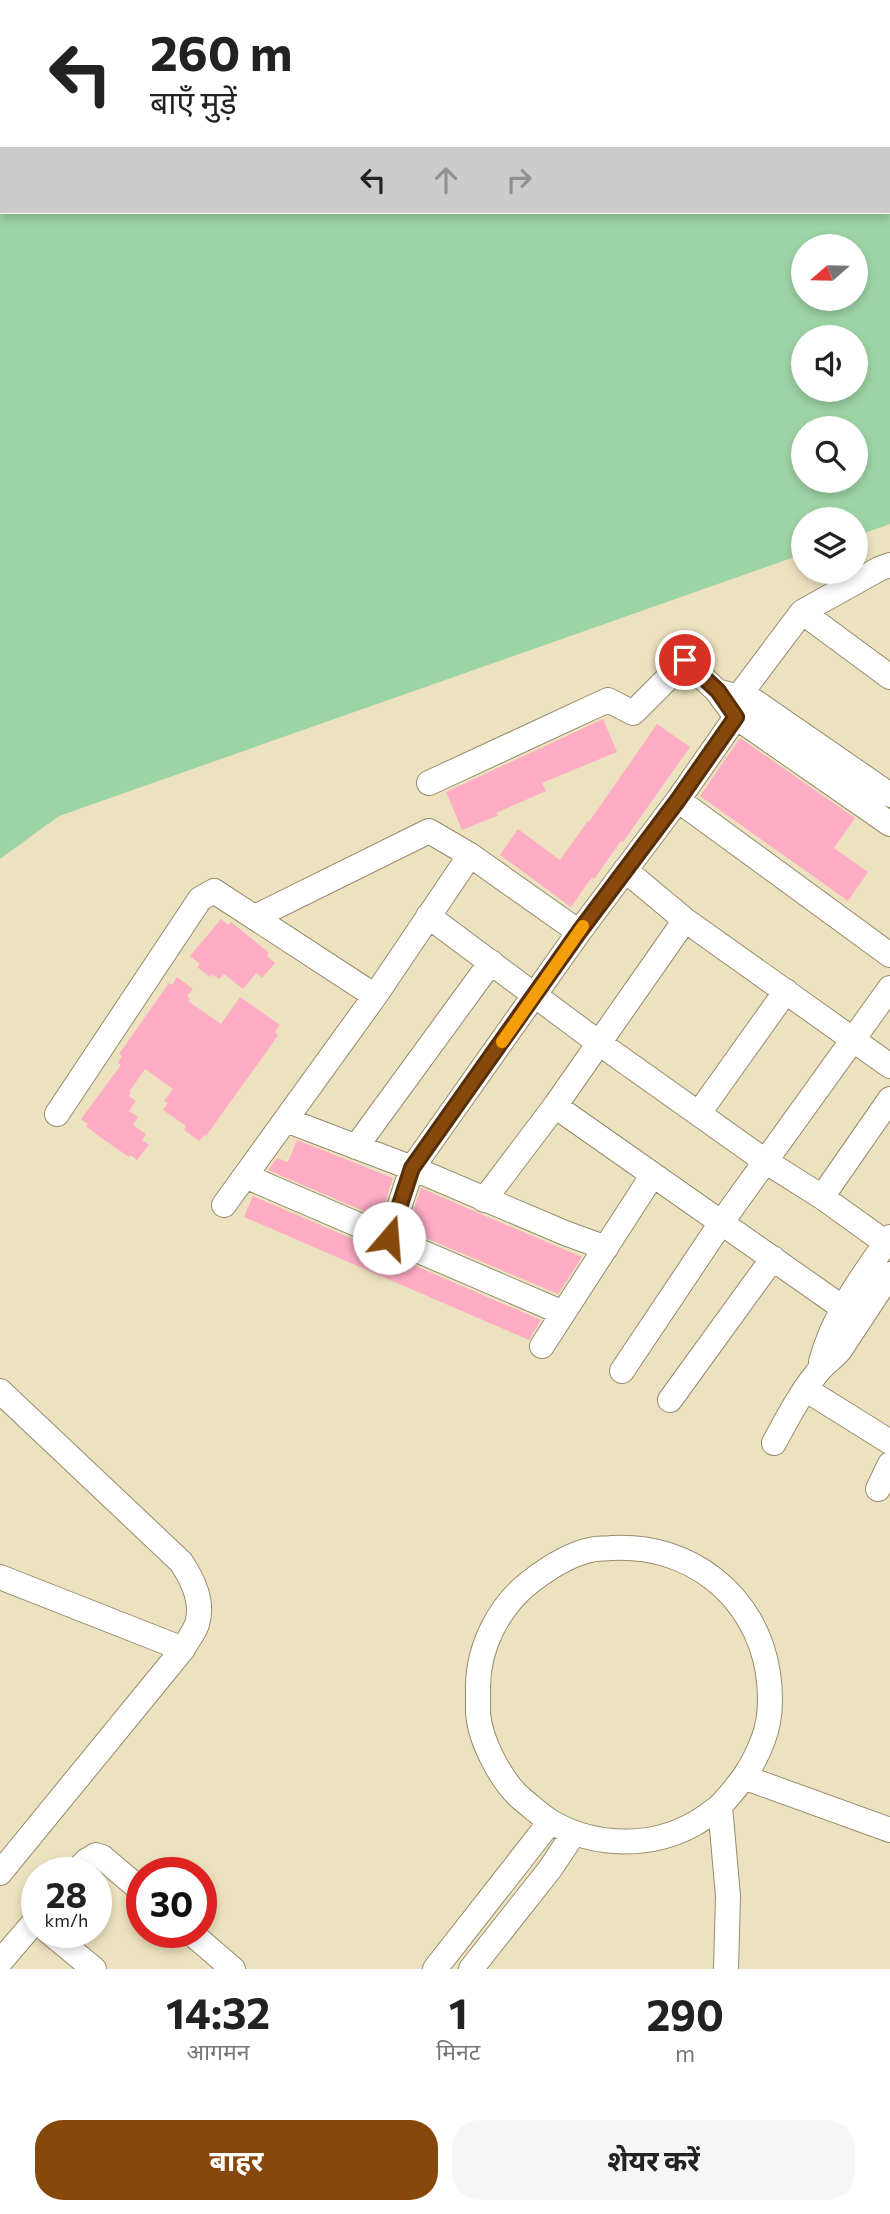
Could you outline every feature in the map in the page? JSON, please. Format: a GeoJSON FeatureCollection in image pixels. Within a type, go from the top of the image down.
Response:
{"type":"FeatureCollection","features":[{"type":"Feature","properties":{"kind":"street"},"geometry":{"type":"LineString","coordinates":[[389,1238],[412,1168],[579,932],[678,800],[731,701],[802,612],[886,570]]}},
{"type":"Feature","properties":{"kind":"street"},"geometry":{"type":"LineString","coordinates":[[802,612],[890,677]]}},
{"type":"Feature","properties":{"kind":"street"},"geometry":{"type":"LineString","coordinates":[[429,783],[608,699],[633,713],[685,660],[731,701],[890,824]]}},
{"type":"Feature","properties":{"kind":"street"},"geometry":{"type":"LineString","coordinates":[[731,701],[754,701],[890,795]]}},
{"type":"Feature","properties":{"kind":"street"},"geometry":{"type":"LineString","coordinates":[[678,800],[890,955]]}},
{"type":"Feature","properties":{"kind":"street"},"geometry":{"type":"LineString","coordinates":[[256,916],[429,831],[470,855],[579,932]]}},
{"type":"Feature","properties":{"kind":"street"},"geometry":{"type":"LineString","coordinates":[[224,1205],[375,996],[470,855]]}},
{"type":"Feature","properties":{"kind":"street"},"geometry":{"type":"LineString","coordinates":[[625,870],[685,920],[890,1066]]}},
{"type":"Feature","properties":{"kind":"street"},"geometry":{"type":"LineString","coordinates":[[57,1114],[200,899],[214,891],[375,996]]}},
{"type":"Feature","properties":{"kind":"street"},"geometry":{"type":"LineString","coordinates":[[428,916],[599,1043],[765,1161],[888,1240],[843,1308],[812,1379],[774,1443]]}},
{"type":"Feature","properties":{"kind":"street"},"geometry":{"type":"LineString","coordinates":[[484,1200],[555,1106],[685,920]]}},
{"type":"Feature","properties":{"kind":"street"},"geometry":{"type":"LineString","coordinates":[[356,1147],[491,962]]}},
{"type":"Feature","properties":{"kind":"street"},"geometry":{"type":"LineString","coordinates":[[622,1371],[721,1223],[890,988]]}},
{"type":"Feature","properties":{"kind":"street"},"geometry":{"type":"LineString","coordinates":[[699,1113],[786,991]]}},
{"type":"Feature","properties":{"kind":"street"},"geometry":{"type":"LineString","coordinates":[[822,1198],[890,1099]]}},
{"type":"Feature","properties":{"kind":"street"},"geometry":{"type":"LineString","coordinates":[[555,1106],[843,1308]]}},
{"type":"Feature","properties":{"kind":"street"},"geometry":{"type":"LineString","coordinates":[[286,1120],[412,1168],[484,1200],[606,1248]]}},
{"type":"Feature","properties":{"kind":"street"},"geometry":{"type":"LineString","coordinates":[[245,1176],[563,1313]]}},
{"type":"Feature","properties":{"kind":"street"},"geometry":{"type":"LineString","coordinates":[[542,1346],[652,1176]]}},
{"type":"Feature","properties":{"kind":"street"},"geometry":{"type":"LineString","coordinates":[[670,1401],[773,1258]]}},
{"type":"Feature","properties":{"kind":"street"},"geometry":{"type":"LineString","coordinates":[[812,1379],[840,1350],[890,1274]]}},
{"type":"Feature","properties":{"kind":"street"},"geometry":{"type":"LineString","coordinates":[[812,1379],[890,1442]]}},
{"type":"Feature","properties":{"kind":"street"},"geometry":{"type":"LineString","coordinates":[[0,1391],[181,1562],[193,1581],[199,1601],[197,1623],[183,1649],[0,1874]]}},
{"type":"Feature","properties":{"kind":"street"},"geometry":{"type":"LineString","coordinates":[[878,1489],[890,1464]]}},
{"type":"Feature","properties":{"kind":"street"},"geometry":{"type":"LineString","coordinates":[[635,1547],[677,1557],[716,1578],[745,1611],[765,1651],[771,1695],[765,1738],[746,1778],[720,1806],[695,1824],[666,1836],[635,1842],[604,1840],[573,1833],[550,1822],[516,1794],[491,1758],[478,1716],[478,1672],[491,1630],[516,1593],[550,1566],[591,1550],[635,1547]]}},
{"type":"Feature","properties":{"kind":"street"},"geometry":{"type":"LineString","coordinates":[[0,1577],[183,1649]]}},
{"type":"Feature","properties":{"kind":"street"},"geometry":{"type":"LineString","coordinates":[[746,1778],[890,1830]]}},
{"type":"Feature","properties":{"kind":"street"},"geometry":{"type":"LineString","coordinates":[[720,1806],[728,1896],[726,1969]]}},
{"type":"Feature","properties":{"kind":"street"},"geometry":{"type":"LineString","coordinates":[[435,1969],[550,1822]]}},
{"type":"Feature","properties":{"kind":"street"},"geometry":{"type":"LineString","coordinates":[[471,1969],[550,1869],[573,1833]]}},
{"type":"Feature","properties":{"kind":"street"},"geometry":{"type":"LineString","coordinates":[[112,1866],[126,1877]]}},
{"type":"Feature","properties":{"kind":"street"},"geometry":{"type":"LineString","coordinates":[[0,1962],[21,1941]]}},
{"type":"Feature","properties":{"kind":"street"},"geometry":{"type":"LineString","coordinates":[[69,1948],[94,1969]]}},
{"type":"Feature","properties":{"kind":"street"},"geometry":{"type":"LineString","coordinates":[[209,1948],[233,1969]]}},
{"type":"Feature","properties":{"kind":"green space"},"geometry":{"type":"Polygon","coordinates":[[[0,214],[890,214],[890,524],[868,532],[868,507],[791,507],[791,558],[59,816],[0,859],[0,214]]]}},
{"type":"Feature","properties":{"kind":"building"},"geometry":{"type":"Polygon","coordinates":[[[603,719],[617,752],[542,783],[546,791],[462,830],[446,792],[603,719]]]}},
{"type":"Feature","properties":{"kind":"building"},"geometry":{"type":"Polygon","coordinates":[[[657,724],[690,747],[623,842],[621,841],[594,879],[592,877],[571,907],[500,855],[518,829],[560,860],[657,724]]]}},
{"type":"Feature","properties":{"kind":"building"},"geometry":{"type":"Polygon","coordinates":[[[740,738],[855,818],[834,848],[868,872],[848,901],[700,796],[740,738]]]}},
{"type":"Feature","properties":{"kind":"building"},"geometry":{"type":"Polygon","coordinates":[[[221,919],[228,925],[231,922],[256,942],[269,953],[267,956],[275,963],[262,978],[256,973],[243,989],[224,974],[219,979],[212,974],[210,977],[197,967],[200,964],[190,956],[221,919]]]}},
{"type":"Feature","properties":{"kind":"building"},"geometry":{"type":"Polygon","coordinates":[[[177,977],[193,989],[187,996],[190,998],[188,1001],[221,1024],[240,997],[280,1025],[275,1032],[278,1035],[206,1136],[199,1141],[184,1130],[186,1126],[163,1110],[168,1103],[164,1101],[173,1089],[145,1069],[129,1092],[129,1096],[136,1101],[129,1111],[138,1117],[133,1125],[146,1134],[142,1140],[149,1145],[137,1160],[100,1137],[81,1119],[121,1065],[118,1063],[122,1056],[119,1054],[169,983],[172,985],[177,977]]]}},
{"type":"Feature","properties":{"kind":"building"},"geometry":{"type":"Polygon","coordinates":[[[297,1140],[393,1178],[380,1218],[268,1170],[277,1158],[288,1162],[297,1140]]]}},
{"type":"Feature","properties":{"kind":"building"},"geometry":{"type":"Polygon","coordinates":[[[421,1188],[582,1257],[558,1294],[407,1230],[421,1188]]]}},
{"type":"Feature","properties":{"kind":"building"},"geometry":{"type":"Polygon","coordinates":[[[253,1196],[541,1320],[529,1340],[244,1217],[253,1196]]]}},
{"type":"Feature","properties":{"kind":"slow traffic"},"geometry":{"type":"LineString","coordinates":[[502,1042],[583,926]]}},
{"type":"Feature","properties":{"kind":"route"},"geometry":{"type":"LineString","coordinates":[[389,1238],[412,1168],[736,717],[718,691],[685,660]]}}]}
